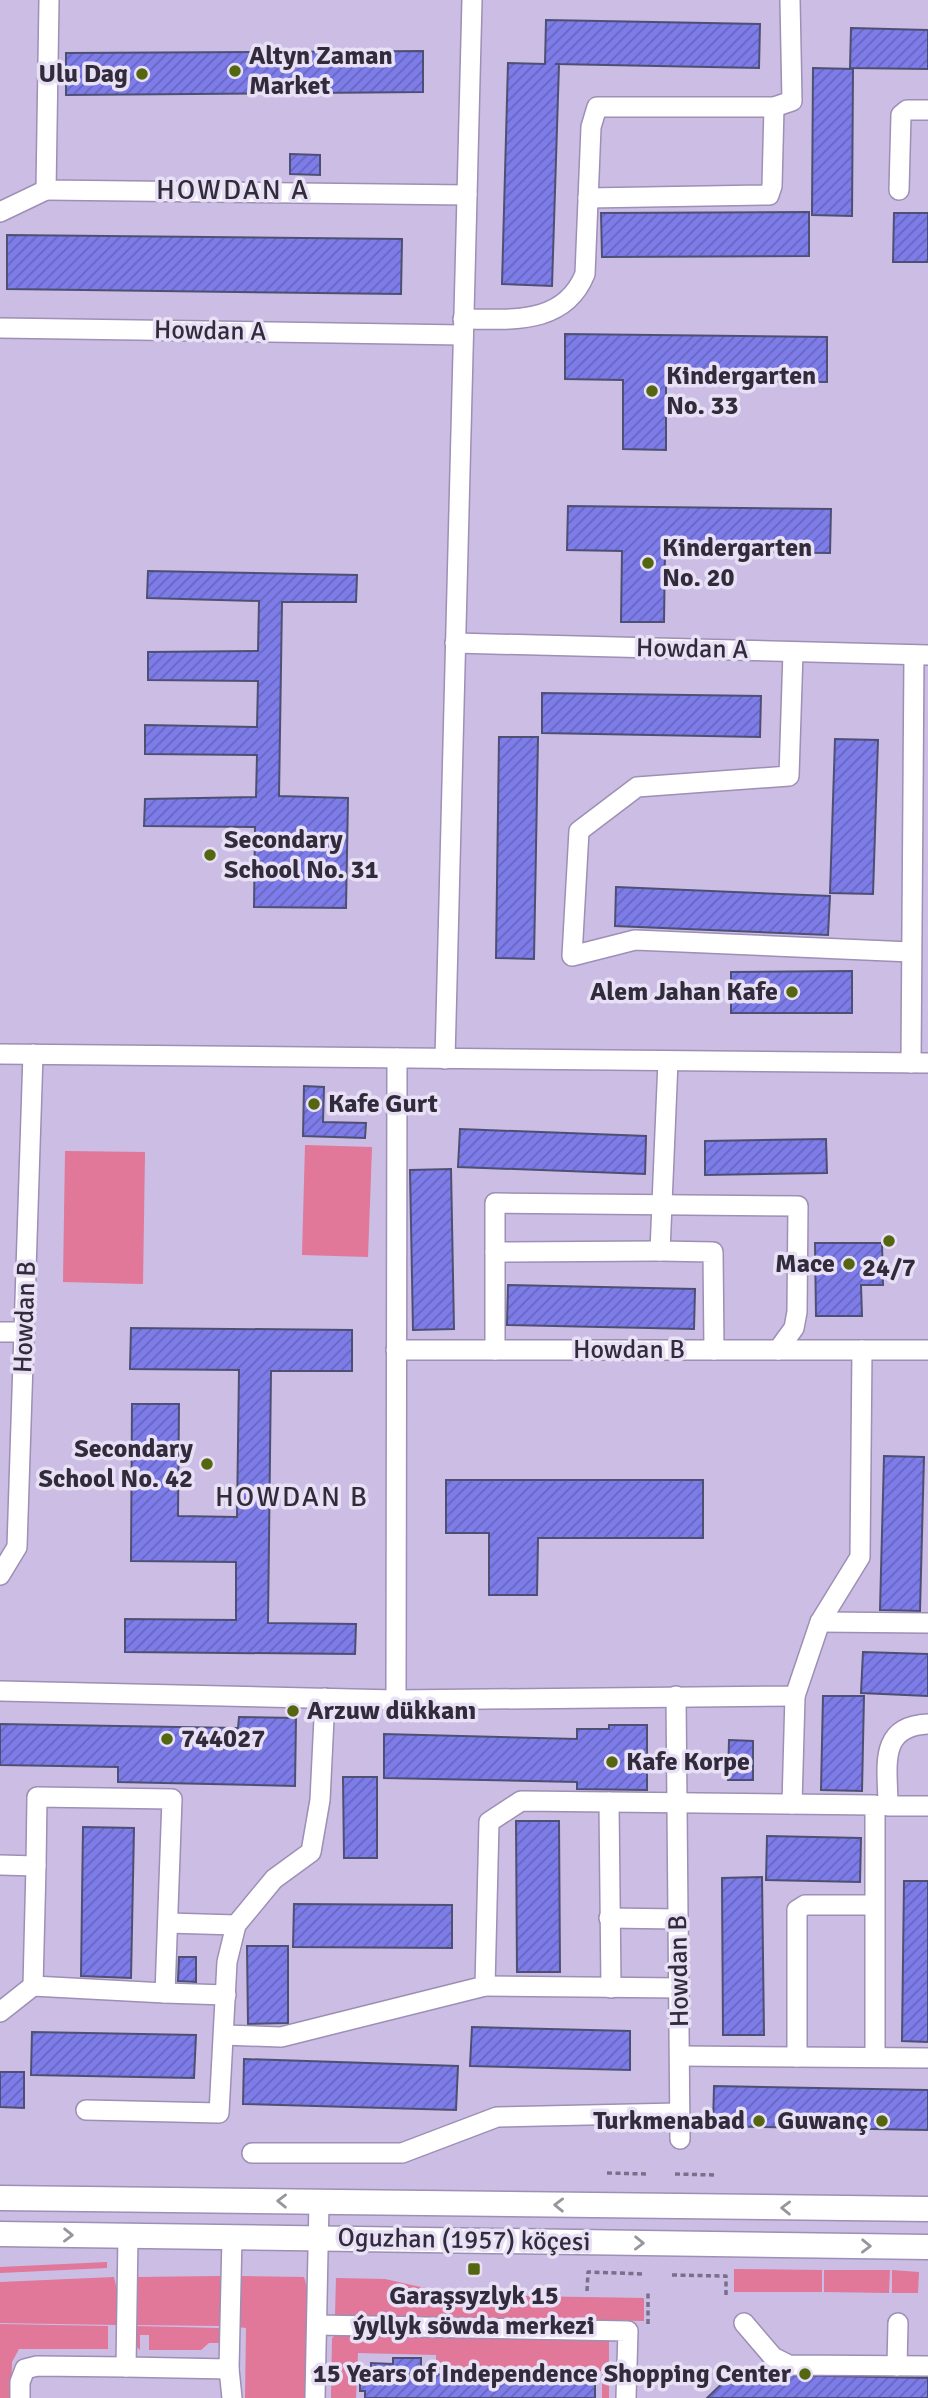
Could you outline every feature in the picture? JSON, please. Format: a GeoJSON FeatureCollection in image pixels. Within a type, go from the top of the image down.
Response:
{"type":"FeatureCollection","features":[{"type":"Feature","properties":{"kind":"main road","name":"Oguzhan (1957) köçesi"},"geometry":{"type":"LineString","coordinates":[[0,2198],[928,2209]]}},
{"type":"Feature","properties":{"kind":"main road","name":"Oguzhan (1957) köçesi"},"geometry":{"type":"LineString","coordinates":[[0,2234],[928,2247]]}},
{"type":"Feature","properties":{"kind":"street"},"geometry":{"type":"LineString","coordinates":[[46,190],[48,0]]}},
{"type":"Feature","properties":{"kind":"street"},"geometry":{"type":"LineString","coordinates":[[445,1059],[472,0]]}},
{"type":"Feature","properties":{"kind":"street"},"geometry":{"type":"LineString","coordinates":[[588,198],[769,195],[772,186],[774,107],[792,101],[790,0]]}},
{"type":"Feature","properties":{"kind":"street","name":"Howdan A"},"geometry":{"type":"LineString","coordinates":[[0,328],[463,327],[527,319],[575,296],[585,274],[591,127],[597,107],[774,107]]}},
{"type":"Feature","properties":{"kind":"street"},"geometry":{"type":"LineString","coordinates":[[899,190],[901,115],[907,110],[928,110]]}},
{"type":"Feature","properties":{"kind":"street"},"geometry":{"type":"LineString","coordinates":[[0,212],[46,190],[467,195]]}},
{"type":"Feature","properties":{"kind":"street","name":"Howdan A"},"geometry":{"type":"LineString","coordinates":[[455,643],[921,655]]}},
{"type":"Feature","properties":{"kind":"street"},"geometry":{"type":"LineString","coordinates":[[793,652],[789,776],[637,787],[579,831],[572,956],[635,940],[911,952]]}},
{"type":"Feature","properties":{"kind":"street"},"geometry":{"type":"LineString","coordinates":[[0,1054],[919,1063],[911,952],[921,655]]}},
{"type":"Feature","properties":{"kind":"street","name":"Howdan B"},"geometry":{"type":"LineString","coordinates":[[0,1575],[17,1547],[33,1054]]}},
{"type":"Feature","properties":{"kind":"street"},"geometry":{"type":"LineString","coordinates":[[396,1700],[397,1058]]}},
{"type":"Feature","properties":{"kind":"street"},"geometry":{"type":"LineString","coordinates":[[660,1251],[668,1061]]}},
{"type":"Feature","properties":{"kind":"street"},"geometry":{"type":"LineString","coordinates":[[495,1350],[495,1203],[798,1206],[797,1312],[794,1328],[778,1350]]}},
{"type":"Feature","properties":{"kind":"street"},"geometry":{"type":"LineString","coordinates":[[495,1252],[713,1252],[714,1350]]}},
{"type":"Feature","properties":{"kind":"street"},"geometry":{"type":"LineString","coordinates":[[0,1332],[24,1332]]}},
{"type":"Feature","properties":{"kind":"street","name":"Howdan B"},"geometry":{"type":"LineString","coordinates":[[396,1350],[928,1350]]}},
{"type":"Feature","properties":{"kind":"street"},"geometry":{"type":"LineString","coordinates":[[792,1804],[795,1696],[820,1622],[860,1557],[862,1350]]}},
{"type":"Feature","properties":{"kind":"street"},"geometry":{"type":"LineString","coordinates":[[820,1622],[928,1623]]}},
{"type":"Feature","properties":{"kind":"street"},"geometry":{"type":"LineString","coordinates":[[0,1691],[396,1700],[795,1696]]}},
{"type":"Feature","properties":{"kind":"street","name":"Howdan B"},"geometry":{"type":"LineString","coordinates":[[676,1696],[680,2139]]}},
{"type":"Feature","properties":{"kind":"street"},"geometry":{"type":"LineString","coordinates":[[86,2110],[219,2113],[227,1962],[236,1926],[274,1879],[311,1852],[320,1800],[325,1698]]}},
{"type":"Feature","properties":{"kind":"street"},"geometry":{"type":"LineString","coordinates":[[875,2057],[874,1905],[881,1806],[889,1746],[899,1732],[910,1725],[928,1724]]}},
{"type":"Feature","properties":{"kind":"street"},"geometry":{"type":"LineString","coordinates":[[33,1986],[37,1797],[172,1799],[165,1993]]}},
{"type":"Feature","properties":{"kind":"street"},"geometry":{"type":"LineString","coordinates":[[485,1986],[489,1822],[521,1801],[928,1806]]}},
{"type":"Feature","properties":{"kind":"street"},"geometry":{"type":"LineString","coordinates":[[609,1802],[611,1988]]}},
{"type":"Feature","properties":{"kind":"street"},"geometry":{"type":"LineString","coordinates":[[0,1865],[36,1866]]}},
{"type":"Feature","properties":{"kind":"street"},"geometry":{"type":"LineString","coordinates":[[797,2057],[797,1910],[805,1905],[874,1905]]}},
{"type":"Feature","properties":{"kind":"street"},"geometry":{"type":"LineString","coordinates":[[609,1919],[678,1919]]}},
{"type":"Feature","properties":{"kind":"street"},"geometry":{"type":"LineString","coordinates":[[168,1923],[236,1926]]}},
{"type":"Feature","properties":{"kind":"street"},"geometry":{"type":"LineString","coordinates":[[0,2012],[33,1986],[226,1995]]}},
{"type":"Feature","properties":{"kind":"street"},"geometry":{"type":"LineString","coordinates":[[224,2035],[281,2037],[485,1986],[679,1988]]}},
{"type":"Feature","properties":{"kind":"street"},"geometry":{"type":"LineString","coordinates":[[680,2056],[928,2058]]}},
{"type":"Feature","properties":{"kind":"street"},"geometry":{"type":"LineString","coordinates":[[252,2153],[402,2153],[497,2117],[678,2113]]}},
{"type":"Feature","properties":{"kind":"street"},"geometry":{"type":"LineString","coordinates":[[315,2398],[319,2202]]}},
{"type":"Feature","properties":{"kind":"street"},"geometry":{"type":"LineString","coordinates":[[126,2367],[128,2236]]}},
{"type":"Feature","properties":{"kind":"street"},"geometry":{"type":"LineString","coordinates":[[232,2237],[229,2369],[232,2398]]}},
{"type":"Feature","properties":{"kind":"street"},"geometry":{"type":"LineString","coordinates":[[744,2323],[780,2362],[928,2366]]}},
{"type":"Feature","properties":{"kind":"street"},"geometry":{"type":"LineString","coordinates":[[897,2365],[898,2323]]}},
{"type":"Feature","properties":{"kind":"street"},"geometry":{"type":"LineString","coordinates":[[317,2325],[628,2331],[626,2398]]}},
{"type":"Feature","properties":{"kind":"street"},"geometry":{"type":"LineString","coordinates":[[20,2398],[20,2382],[25,2369],[37,2366],[229,2369]]}},
{"type":"Feature","properties":{"kind":"path"},"geometry":{"type":"LineString","coordinates":[[607,2173],[647,2174]]}},
{"type":"Feature","properties":{"kind":"path"},"geometry":{"type":"LineString","coordinates":[[675,2175],[715,2175]]}},
{"type":"Feature","properties":{"kind":"path"},"geometry":{"type":"LineString","coordinates":[[587,2291],[588,2272],[645,2274]]}},
{"type":"Feature","properties":{"kind":"path"},"geometry":{"type":"LineString","coordinates":[[672,2274],[726,2276],[726,2297]]}},
{"type":"Feature","properties":{"kind":"shaded area"},"geometry":{"type":"Polygon","coordinates":[[[305,1145],[372,1147],[368,1257],[302,1255],[305,1145]]]}},
{"type":"Feature","properties":{"kind":"shaded area"},"geometry":{"type":"Polygon","coordinates":[[[65,1151],[145,1152],[143,1284],[63,1282],[65,1151]]]}},
{"type":"Feature","properties":{"kind":"shaded area"},"geometry":{"type":"Polygon","coordinates":[[[107,2262],[107,2268],[0,2273],[0,2267],[107,2262]]]}},
{"type":"Feature","properties":{"kind":"shaded area"},"geometry":{"type":"Polygon","coordinates":[[[734,2269],[822,2270],[822,2292],[734,2292],[734,2269]]]}},
{"type":"Feature","properties":{"kind":"shaded area"},"geometry":{"type":"Polygon","coordinates":[[[824,2270],[890,2270],[889,2293],[824,2292],[824,2270]]]}},
{"type":"Feature","properties":{"kind":"shaded area"},"geometry":{"type":"Polygon","coordinates":[[[892,2270],[919,2272],[918,2293],[892,2293],[892,2270]]]}},
{"type":"Feature","properties":{"kind":"shaded area"},"geometry":{"type":"Polygon","coordinates":[[[221,2276],[222,2326],[135,2325],[136,2277],[221,2276]]]}},
{"type":"Feature","properties":{"kind":"shaded area"},"geometry":{"type":"Polygon","coordinates":[[[241,2276],[304,2277],[307,2287],[305,2398],[245,2398],[246,2328],[237,2327],[241,2276]]]}},
{"type":"Feature","properties":{"kind":"shaded area"},"geometry":{"type":"Polygon","coordinates":[[[114,2277],[118,2294],[118,2325],[0,2323],[0,2282],[114,2277]]]}},
{"type":"Feature","properties":{"kind":"shaded area"},"geometry":{"type":"Polygon","coordinates":[[[336,2278],[385,2279],[456,2295],[644,2298],[644,2321],[335,2316],[336,2278]]]}},
{"type":"Feature","properties":{"kind":"shaded area"},"geometry":{"type":"Polygon","coordinates":[[[0,2324],[108,2326],[108,2349],[19,2349],[12,2362],[11,2398],[0,2398],[0,2324]]]}},
{"type":"Feature","properties":{"kind":"shaded area"},"geometry":{"type":"Polygon","coordinates":[[[135,2326],[219,2328],[219,2343],[209,2343],[201,2350],[149,2350],[149,2335],[140,2335],[140,2350],[135,2345],[135,2326]]]}},
{"type":"Feature","properties":{"kind":"shaded area"},"geometry":{"type":"Polygon","coordinates":[[[337,2333],[609,2339],[609,2398],[602,2398],[602,2371],[436,2369],[436,2355],[358,2353],[356,2398],[331,2398],[332,2338],[337,2333]]]}},
{"type":"Feature","properties":{"kind":"building"},"geometry":{"type":"Polygon","coordinates":[[[546,20],[760,24],[759,68],[559,64],[552,286],[502,284],[508,63],[545,64],[546,20]]]}},
{"type":"Feature","properties":{"kind":"building"},"geometry":{"type":"Polygon","coordinates":[[[851,28],[928,30],[928,69],[850,68],[851,28]]]}},
{"type":"Feature","properties":{"kind":"building"},"geometry":{"type":"Polygon","coordinates":[[[423,51],[423,92],[66,95],[66,53],[423,51]]]}},
{"type":"Feature","properties":{"kind":"building"},"geometry":{"type":"Polygon","coordinates":[[[813,68],[853,69],[852,216],[812,215],[813,68]]]}},
{"type":"Feature","properties":{"kind":"building"},"geometry":{"type":"Polygon","coordinates":[[[290,154],[320,155],[320,175],[290,174],[290,154]]]}},
{"type":"Feature","properties":{"kind":"building"},"geometry":{"type":"Polygon","coordinates":[[[809,212],[809,256],[602,257],[601,213],[809,212]]]}},
{"type":"Feature","properties":{"kind":"building"},"geometry":{"type":"Polygon","coordinates":[[[894,213],[928,213],[928,262],[893,262],[894,213]]]}},
{"type":"Feature","properties":{"kind":"building"},"geometry":{"type":"Polygon","coordinates":[[[7,235],[402,239],[401,294],[7,289],[7,235]]]}},
{"type":"Feature","properties":{"kind":"building","name":"Kindergarten No. 33"},"geometry":{"type":"Polygon","coordinates":[[[565,334],[827,337],[827,382],[666,381],[666,450],[623,449],[623,380],[565,379],[565,334]]]}},
{"type":"Feature","properties":{"kind":"building","name":"Kindergarten No. 20"},"geometry":{"type":"Polygon","coordinates":[[[568,506],[831,509],[830,553],[665,551],[664,622],[621,622],[622,551],[567,550],[568,506]]]}},
{"type":"Feature","properties":{"kind":"building"},"geometry":{"type":"Polygon","coordinates":[[[148,571],[357,575],[356,602],[282,602],[279,796],[348,798],[346,908],[254,907],[255,827],[144,826],[145,799],[256,797],[257,755],[145,754],[145,725],[257,727],[258,681],[148,680],[148,652],[258,651],[259,601],[147,598],[148,571]]]}},
{"type":"Feature","properties":{"kind":"building"},"geometry":{"type":"Polygon","coordinates":[[[542,693],[761,696],[760,737],[542,733],[542,693]]]}},
{"type":"Feature","properties":{"kind":"building"},"geometry":{"type":"Polygon","coordinates":[[[499,737],[538,737],[534,959],[496,958],[499,737]]]}},
{"type":"Feature","properties":{"kind":"building"},"geometry":{"type":"Polygon","coordinates":[[[835,739],[878,740],[873,894],[830,893],[835,739]]]}},
{"type":"Feature","properties":{"kind":"building"},"geometry":{"type":"Polygon","coordinates":[[[616,887],[830,896],[828,935],[615,926],[616,887]]]}},
{"type":"Feature","properties":{"kind":"building","name":"Alem Jahan Kafe"},"geometry":{"type":"Polygon","coordinates":[[[852,971],[852,1013],[731,1013],[731,972],[852,971]]]}},
{"type":"Feature","properties":{"kind":"building","name":"Kafe Gurt"},"geometry":{"type":"Polygon","coordinates":[[[304,1086],[324,1087],[323,1122],[366,1123],[365,1138],[303,1136],[304,1086]]]}},
{"type":"Feature","properties":{"kind":"building"},"geometry":{"type":"Polygon","coordinates":[[[460,1129],[646,1136],[645,1174],[458,1167],[460,1129]]]}},
{"type":"Feature","properties":{"kind":"building"},"geometry":{"type":"Polygon","coordinates":[[[826,1139],[827,1173],[705,1175],[705,1141],[826,1139]]]}},
{"type":"Feature","properties":{"kind":"building"},"geometry":{"type":"Polygon","coordinates":[[[451,1169],[454,1329],[413,1330],[410,1170],[451,1169]]]}},
{"type":"Feature","properties":{"kind":"building","name":"Mace"},"geometry":{"type":"Polygon","coordinates":[[[815,1243],[882,1243],[883,1285],[861,1285],[862,1316],[816,1316],[815,1243]]]}},
{"type":"Feature","properties":{"kind":"building"},"geometry":{"type":"Polygon","coordinates":[[[508,1285],[695,1289],[694,1329],[507,1325],[508,1285]]]}},
{"type":"Feature","properties":{"kind":"building"},"geometry":{"type":"Polygon","coordinates":[[[131,1328],[352,1330],[352,1371],[271,1371],[268,1623],[356,1624],[355,1654],[125,1652],[125,1619],[236,1620],[236,1562],[131,1561],[132,1404],[179,1404],[178,1516],[237,1517],[239,1370],[130,1369],[131,1328]]]}},
{"type":"Feature","properties":{"kind":"building"},"geometry":{"type":"Polygon","coordinates":[[[884,1456],[924,1457],[920,1611],[880,1610],[884,1456]]]}},
{"type":"Feature","properties":{"kind":"building"},"geometry":{"type":"Polygon","coordinates":[[[446,1480],[703,1480],[703,1538],[538,1538],[537,1595],[489,1595],[489,1533],[446,1533],[446,1480]]]}},
{"type":"Feature","properties":{"kind":"building"},"geometry":{"type":"Polygon","coordinates":[[[863,1652],[928,1654],[928,1696],[861,1693],[863,1652]]]}},
{"type":"Feature","properties":{"kind":"building"},"geometry":{"type":"Polygon","coordinates":[[[823,1696],[864,1696],[862,1791],[821,1790],[823,1696]]]}},
{"type":"Feature","properties":{"kind":"building"},"geometry":{"type":"Polygon","coordinates":[[[239,1717],[296,1718],[295,1786],[118,1782],[118,1767],[0,1765],[0,1724],[238,1728],[239,1717]]]}},
{"type":"Feature","properties":{"kind":"building"},"geometry":{"type":"Polygon","coordinates":[[[609,1725],[647,1725],[647,1790],[577,1789],[577,1782],[384,1778],[384,1734],[577,1739],[577,1729],[609,1729],[609,1725]]]}},
{"type":"Feature","properties":{"kind":"building"},"geometry":{"type":"Polygon","coordinates":[[[729,1740],[753,1741],[753,1780],[728,1780],[729,1740]]]}},
{"type":"Feature","properties":{"kind":"building"},"geometry":{"type":"Polygon","coordinates":[[[343,1777],[377,1777],[377,1858],[344,1858],[343,1777]]]}},
{"type":"Feature","properties":{"kind":"building"},"geometry":{"type":"Polygon","coordinates":[[[516,1821],[559,1821],[560,1972],[517,1972],[516,1821]]]}},
{"type":"Feature","properties":{"kind":"building"},"geometry":{"type":"Polygon","coordinates":[[[83,1827],[134,1828],[131,1978],[81,1976],[83,1827]]]}},
{"type":"Feature","properties":{"kind":"building"},"geometry":{"type":"Polygon","coordinates":[[[767,1836],[861,1838],[860,1882],[766,1880],[767,1836]]]}},
{"type":"Feature","properties":{"kind":"building"},"geometry":{"type":"Polygon","coordinates":[[[762,1877],[764,2035],[723,2035],[722,1878],[762,1877]]]}},
{"type":"Feature","properties":{"kind":"building"},"geometry":{"type":"Polygon","coordinates":[[[904,1881],[928,1881],[928,2042],[902,2041],[904,1881]]]}},
{"type":"Feature","properties":{"kind":"building"},"geometry":{"type":"Polygon","coordinates":[[[294,1904],[452,1905],[452,1948],[293,1947],[294,1904]]]}},
{"type":"Feature","properties":{"kind":"building"},"geometry":{"type":"Polygon","coordinates":[[[247,1946],[288,1946],[288,2023],[248,2024],[247,1946]]]}},
{"type":"Feature","properties":{"kind":"building"},"geometry":{"type":"Polygon","coordinates":[[[179,1957],[196,1957],[196,1982],[178,1981],[179,1957]]]}},
{"type":"Feature","properties":{"kind":"building"},"geometry":{"type":"Polygon","coordinates":[[[472,2027],[630,2031],[630,2070],[470,2066],[472,2027]]]}},
{"type":"Feature","properties":{"kind":"building"},"geometry":{"type":"Polygon","coordinates":[[[32,2032],[196,2035],[194,2078],[31,2075],[32,2032]]]}},
{"type":"Feature","properties":{"kind":"building"},"geometry":{"type":"Polygon","coordinates":[[[244,2059],[458,2066],[456,2110],[243,2104],[244,2059]]]}},
{"type":"Feature","properties":{"kind":"building"},"geometry":{"type":"Polygon","coordinates":[[[0,2072],[24,2072],[24,2108],[0,2107],[0,2072]]]}},
{"type":"Feature","properties":{"kind":"building"},"geometry":{"type":"Polygon","coordinates":[[[714,2086],[928,2090],[928,2130],[713,2126],[714,2086]]]}},
{"type":"Feature","properties":{"kind":"building"},"geometry":{"type":"Polygon","coordinates":[[[393,2358],[421,2358],[421,2374],[584,2377],[584,2382],[595,2382],[595,2398],[365,2398],[365,2391],[360,2391],[360,2368],[371,2368],[371,2363],[393,2364],[393,2358]]]}},
{"type":"Feature","properties":{"kind":"building","name":"15 Years of Independence Shopping Center"},"geometry":{"type":"Polygon","coordinates":[[[732,2374],[928,2378],[928,2398],[707,2398],[732,2374]]]}},
{"type":"Feature","properties":{"kind":"place","name":"Altyn Zaman Market"},"geometry":{"type":"Point","coordinates":[235,71]}},
{"type":"Feature","properties":{"kind":"place","name":"Ulu Dag"},"geometry":{"type":"Point","coordinates":[142,74]}},
{"type":"Feature","properties":{"kind":"place","name":"Kindergarten No. 33"},"geometry":{"type":"Point","coordinates":[652,391]}},
{"type":"Feature","properties":{"kind":"place","name":"Kindergarten No. 20"},"geometry":{"type":"Point","coordinates":[648,563]}},
{"type":"Feature","properties":{"kind":"place","name":"Secondary School No. 31"},"geometry":{"type":"Point","coordinates":[210,855]}},
{"type":"Feature","properties":{"kind":"place","name":"Alem Jahan Kafe"},"geometry":{"type":"Point","coordinates":[792,992]}},
{"type":"Feature","properties":{"kind":"place","name":"Kafe Gurt"},"geometry":{"type":"Point","coordinates":[314,1104]}},
{"type":"Feature","properties":{"kind":"place","name":"24/7"},"geometry":{"type":"Point","coordinates":[889,1241]}},
{"type":"Feature","properties":{"kind":"place","name":"Mace"},"geometry":{"type":"Point","coordinates":[849,1264]}},
{"type":"Feature","properties":{"kind":"place","name":"Secondary School No. 42"},"geometry":{"type":"Point","coordinates":[207,1464]}},
{"type":"Feature","properties":{"kind":"place","name":"Arzuw dükkanı"},"geometry":{"type":"Point","coordinates":[293,1711]}},
{"type":"Feature","properties":{"kind":"place","name":"744027"},"geometry":{"type":"Point","coordinates":[167,1739]}},
{"type":"Feature","properties":{"kind":"place","name":"Kafe Korpe"},"geometry":{"type":"Point","coordinates":[612,1762]}},
{"type":"Feature","properties":{"kind":"place","name":"Turkmenabad"},"geometry":{"type":"Point","coordinates":[759,2121]}},
{"type":"Feature","properties":{"kind":"place","name":"Guwanç"},"geometry":{"type":"Point","coordinates":[882,2121]}},
{"type":"Feature","properties":{"kind":"place","name":"Garaşsyzlyk 15 ýyllyk söwda merkezi"},"geometry":{"type":"Point","coordinates":[474,2269]}},
{"type":"Feature","properties":{"kind":"place","name":"15 Years of Independence Shopping Center"},"geometry":{"type":"Point","coordinates":[805,2374]}},
{"type":"Feature","properties":{"kind":"district","name":"HOWDAN A"},"geometry":{"type":"Point","coordinates":[233,190]}},
{"type":"Feature","properties":{"kind":"district","name":"HOWDAN B"},"geometry":{"type":"Point","coordinates":[292,1497]}}]}
